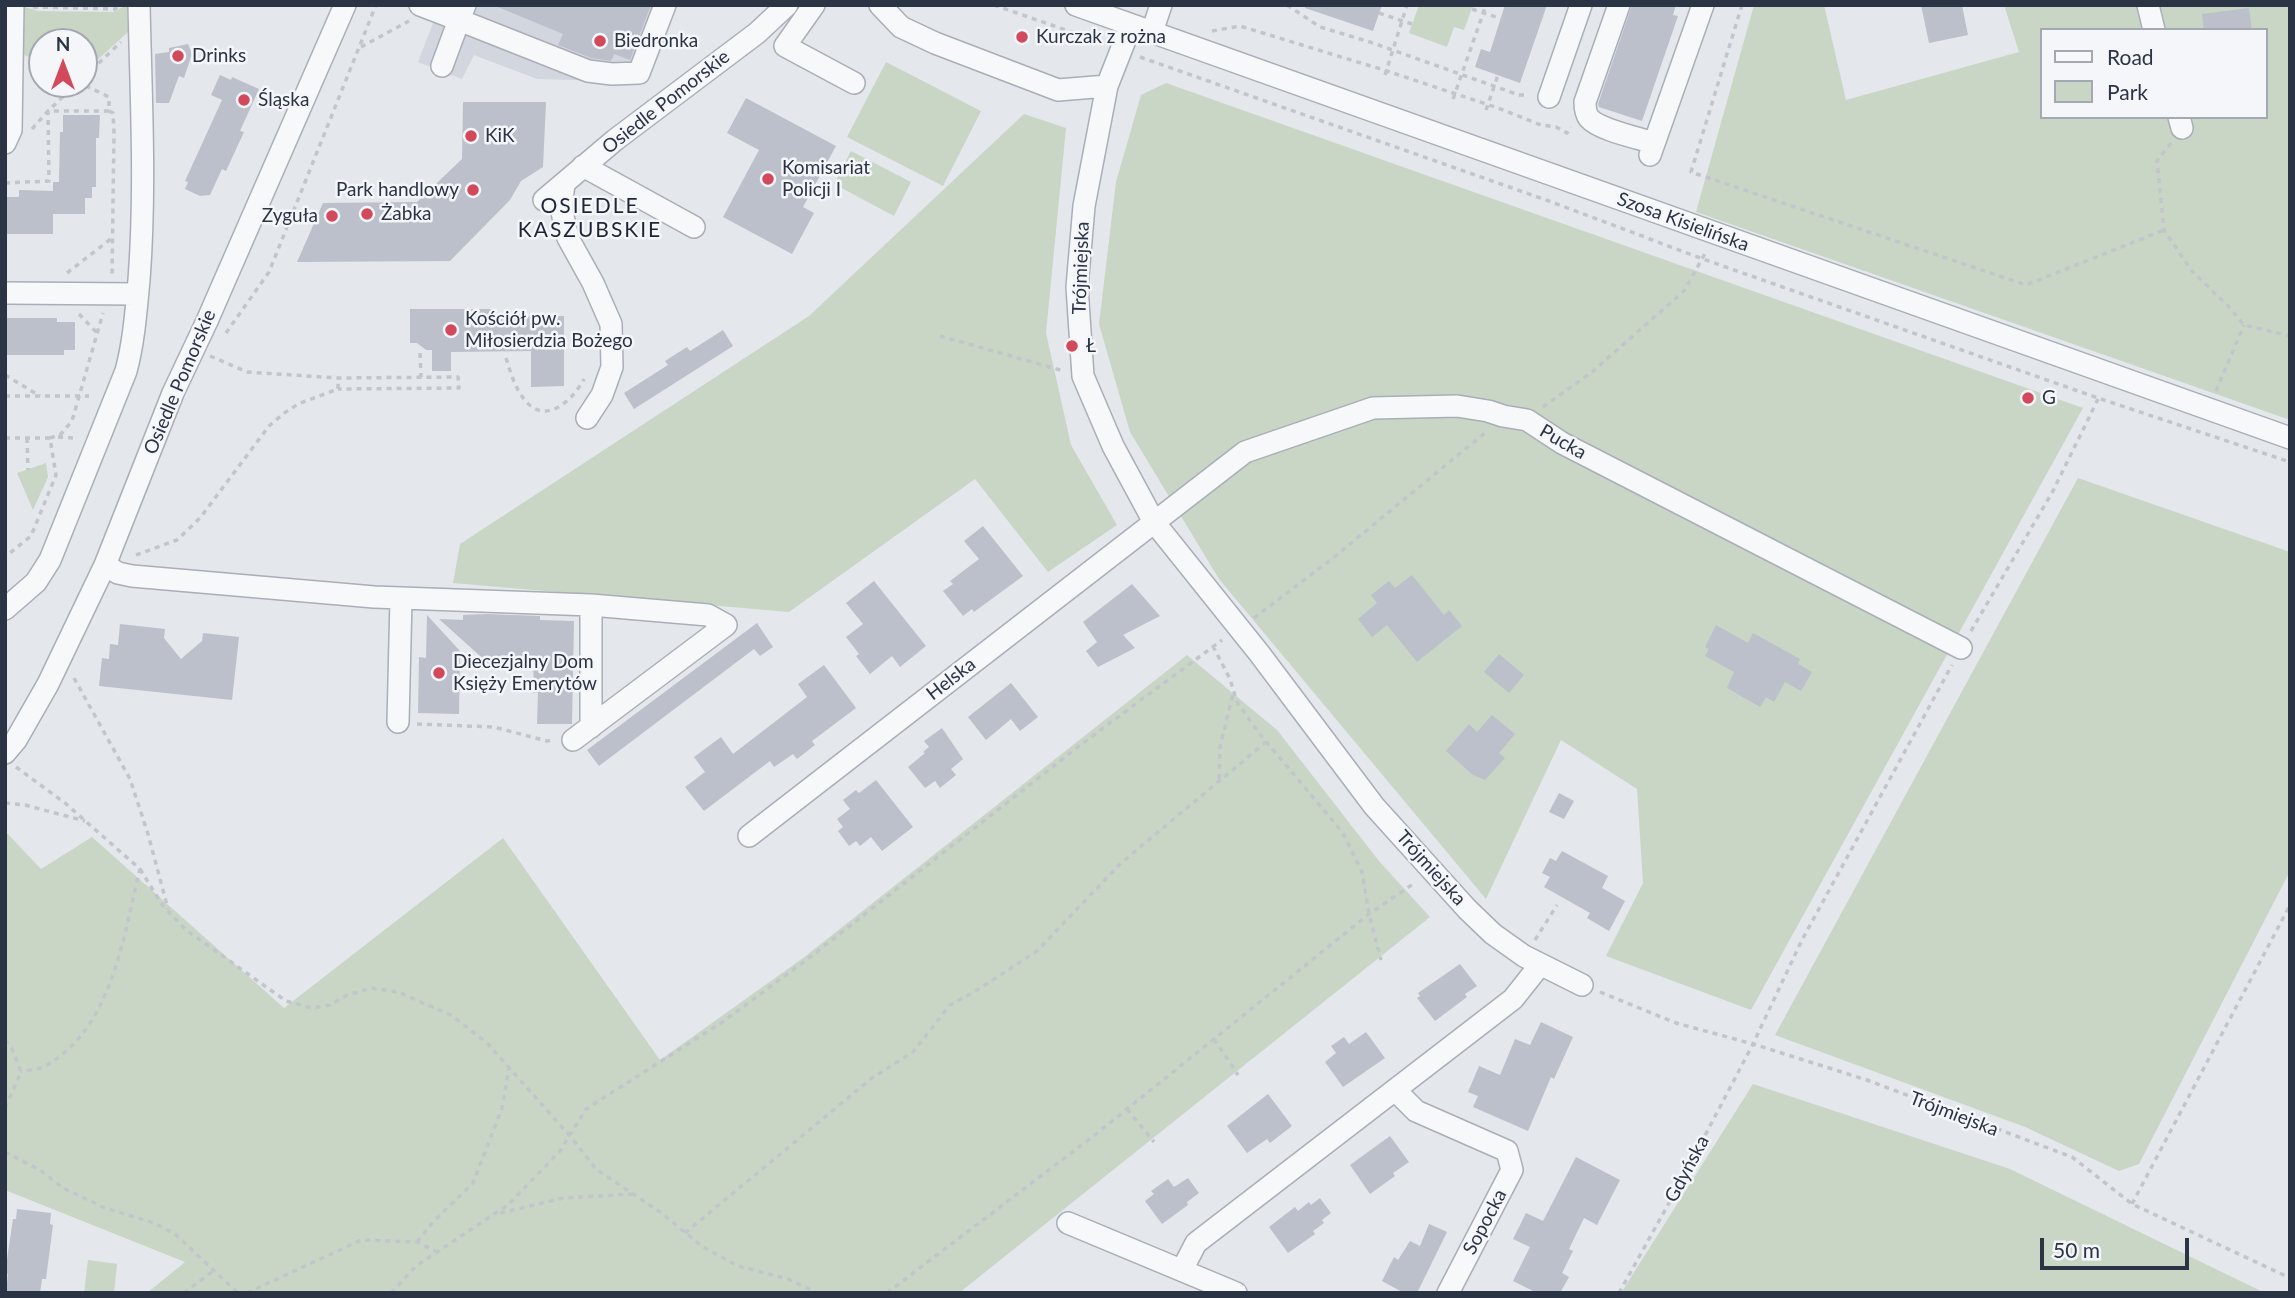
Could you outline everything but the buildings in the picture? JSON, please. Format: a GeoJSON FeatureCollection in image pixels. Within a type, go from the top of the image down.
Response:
{"type":"FeatureCollection","features":[{"type":"Feature","properties":{"kind":"street"},"geometry":{"type":"LineString","coordinates":[[5,143],[11,130],[13,5]]}},
{"type":"Feature","properties":{"kind":"street"},"geometry":{"type":"LineString","coordinates":[[5,609],[36,582],[50,560],[127,371],[134,341],[143,185],[139,5]]}},
{"type":"Feature","properties":{"kind":"street","name":"Osiedle Pomorskie"},"geometry":{"type":"LineString","coordinates":[[9,759],[105,565],[173,393],[345,5]]}},
{"type":"Feature","properties":{"kind":"street"},"geometry":{"type":"LineString","coordinates":[[417,12],[462,13],[587,71],[612,74],[639,73],[665,5]]}},
{"type":"Feature","properties":{"kind":"street"},"geometry":{"type":"LineString","coordinates":[[814,5],[785,46],[854,83]]}},
{"type":"Feature","properties":{"kind":"street"},"geometry":{"type":"LineString","coordinates":[[880,5],[901,27],[935,43],[1058,90],[1107,86]]}},
{"type":"Feature","properties":{"kind":"street","name":"Szosa Kisielińska"},"geometry":{"type":"LineString","coordinates":[[1076,5],[2290,438]]}},
{"type":"Feature","properties":{"kind":"street","name":"Trójmiejska"},"geometry":{"type":"LineString","coordinates":[[1161,5],[1121,50],[1107,86],[1084,206],[1078,273],[1083,376],[1113,446],[1154,522],[1240,629],[1374,806],[1493,934],[1532,960],[1582,985]]}},
{"type":"Feature","properties":{"kind":"street"},"geometry":{"type":"LineString","coordinates":[[1549,97],[1581,5]]}},
{"type":"Feature","properties":{"kind":"street"},"geometry":{"type":"LineString","coordinates":[[1619,5],[1585,102],[1587,116],[1603,127],[1652,150],[1703,5]]}},
{"type":"Feature","properties":{"kind":"street"},"geometry":{"type":"LineString","coordinates":[[2148,5],[2154,28]]}},
{"type":"Feature","properties":{"kind":"street","name":"Osiedle Pomorskie"},"geometry":{"type":"LineString","coordinates":[[544,200],[583,166],[757,33],[782,6]]}},
{"type":"Feature","properties":{"kind":"street"},"geometry":{"type":"LineString","coordinates":[[442,66],[462,13]]}},
{"type":"Feature","properties":{"kind":"street"},"geometry":{"type":"LineString","coordinates":[[583,166],[694,227]]}},
{"type":"Feature","properties":{"kind":"street"},"geometry":{"type":"LineString","coordinates":[[564,184],[561,208],[568,238],[593,282],[611,324],[612,367],[602,395],[587,418]]}},
{"type":"Feature","properties":{"kind":"street"},"geometry":{"type":"LineString","coordinates":[[5,293],[137,294]]}},
{"type":"Feature","properties":{"kind":"street","name":"Pucka"},"geometry":{"type":"LineString","coordinates":[[1154,522],[1245,453],[1373,408],[1457,406],[1531,422],[1562,443],[1961,648]]}},
{"type":"Feature","properties":{"kind":"street","name":"Helska"},"geometry":{"type":"LineString","coordinates":[[749,836],[1154,522]]}},
{"type":"Feature","properties":{"kind":"street"},"geometry":{"type":"LineString","coordinates":[[105,565],[132,576],[401,599],[591,605],[708,614],[726,625],[573,740]]}},
{"type":"Feature","properties":{"kind":"street"},"geometry":{"type":"LineString","coordinates":[[398,722],[401,599]]}},
{"type":"Feature","properties":{"kind":"street"},"geometry":{"type":"LineString","coordinates":[[591,605],[591,727]]}},
{"type":"Feature","properties":{"kind":"street"},"geometry":{"type":"LineString","coordinates":[[1182,1270],[1196,1243],[1513,999],[1532,960]]}},
{"type":"Feature","properties":{"kind":"street","name":"Sopocka"},"geometry":{"type":"LineString","coordinates":[[1395,1091],[1416,1111],[1507,1151],[1512,1170],[1448,1293]]}},
{"type":"Feature","properties":{"kind":"street"},"geometry":{"type":"LineString","coordinates":[[1068,1223],[1236,1293]]}},
{"type":"Feature","properties":{"kind":"path"},"geometry":{"type":"LineString","coordinates":[[27,5],[37,9],[115,9],[120,5]]}},
{"type":"Feature","properties":{"kind":"path"},"geometry":{"type":"LineString","coordinates":[[224,335],[269,272],[376,5]]}},
{"type":"Feature","properties":{"kind":"path"},"geometry":{"type":"LineString","coordinates":[[994,5],[1549,201],[1703,259],[2098,398],[2290,462]]}},
{"type":"Feature","properties":{"kind":"path"},"geometry":{"type":"LineString","coordinates":[[1286,5],[1320,27],[1506,90]]}},
{"type":"Feature","properties":{"kind":"path"},"geometry":{"type":"LineString","coordinates":[[1386,73],[1407,5]]}},
{"type":"Feature","properties":{"kind":"path"},"geometry":{"type":"LineString","coordinates":[[1454,97],[1486,5]]}},
{"type":"Feature","properties":{"kind":"path"},"geometry":{"type":"LineString","coordinates":[[1742,5],[1691,172],[2026,285],[2164,230]]}},
{"type":"Feature","properties":{"kind":"path"},"geometry":{"type":"LineString","coordinates":[[1472,9],[1502,19]]}},
{"type":"Feature","properties":{"kind":"path"},"geometry":{"type":"LineString","coordinates":[[359,48],[417,12]]}},
{"type":"Feature","properties":{"kind":"path"},"geometry":{"type":"LineString","coordinates":[[1379,13],[1412,24]]}},
{"type":"Feature","properties":{"kind":"path"},"geometry":{"type":"LineString","coordinates":[[1206,33],[1240,26],[1487,108],[1498,108],[1541,125],[1556,127],[1567,133],[1570,131]]}},
{"type":"Feature","properties":{"kind":"path"},"geometry":{"type":"LineString","coordinates":[[98,63],[130,34]]}},
{"type":"Feature","properties":{"kind":"path"},"geometry":{"type":"LineString","coordinates":[[1487,108],[1498,75]]}},
{"type":"Feature","properties":{"kind":"path"},"geometry":{"type":"LineString","coordinates":[[98,92],[109,97],[109,111]]}},
{"type":"Feature","properties":{"kind":"path"},"geometry":{"type":"LineString","coordinates":[[32,130],[61,98]]}},
{"type":"Feature","properties":{"kind":"path"},"geometry":{"type":"LineString","coordinates":[[48,111],[109,111],[113,113],[114,121],[110,294],[72,421],[56,437]]}},
{"type":"Feature","properties":{"kind":"path"},"geometry":{"type":"LineString","coordinates":[[5,183],[49,181],[48,111]]}},
{"type":"Feature","properties":{"kind":"path"},"geometry":{"type":"LineString","coordinates":[[2157,161],[2164,230],[2191,270],[2230,307],[2244,325],[2290,336]]}},
{"type":"Feature","properties":{"kind":"path"},"geometry":{"type":"LineString","coordinates":[[1531,422],[1546,405],[1592,372],[1684,291],[1716,234]]}},
{"type":"Feature","properties":{"kind":"path"},"geometry":{"type":"LineString","coordinates":[[63,277],[112,238]]}},
{"type":"Feature","properties":{"kind":"path"},"geometry":{"type":"LineString","coordinates":[[2210,410],[2244,325]]}},
{"type":"Feature","properties":{"kind":"path"},"geometry":{"type":"LineString","coordinates":[[940,336],[1083,376]]}},
{"type":"Feature","properties":{"kind":"path"},"geometry":{"type":"LineString","coordinates":[[127,552],[136,555],[177,540],[200,518],[270,426],[298,404],[338,389],[458,388],[458,377],[338,377],[247,372],[209,356],[217,346]]}},
{"type":"Feature","properties":{"kind":"path"},"geometry":{"type":"LineString","coordinates":[[421,353],[421,377]]}},
{"type":"Feature","properties":{"kind":"path"},"geometry":{"type":"LineString","coordinates":[[506,358],[523,399],[533,408],[545,411],[564,405],[578,391],[589,371]]}},
{"type":"Feature","properties":{"kind":"path"},"geometry":{"type":"LineString","coordinates":[[5,375],[40,396]]}},
{"type":"Feature","properties":{"kind":"path","name":"Gdyńska"},"geometry":{"type":"LineString","coordinates":[[1619,1293],[1753,1044],[1802,940],[1961,648],[2053,491],[2110,375]]}},
{"type":"Feature","properties":{"kind":"path"},"geometry":{"type":"LineString","coordinates":[[338,377],[338,389]]}},
{"type":"Feature","properties":{"kind":"path"},"geometry":{"type":"LineString","coordinates":[[5,396],[89,396]]}},
{"type":"Feature","properties":{"kind":"path"},"geometry":{"type":"LineString","coordinates":[[391,1293],[416,1266],[508,1205],[560,1151],[586,1109],[731,1016],[805,961],[1083,743],[1333,558],[1466,450],[1503,416]]}},
{"type":"Feature","properties":{"kind":"path"},"geometry":{"type":"LineString","coordinates":[[5,438],[74,438]]}},
{"type":"Feature","properties":{"kind":"path"},"geometry":{"type":"LineString","coordinates":[[27,438],[27,470]]}},
{"type":"Feature","properties":{"kind":"path"},"geometry":{"type":"LineString","coordinates":[[5,557],[31,536],[56,475],[50,438]]}},
{"type":"Feature","properties":{"kind":"path"},"geometry":{"type":"LineString","coordinates":[[1213,646],[1230,679],[1237,702],[1266,742],[1343,833],[1362,872],[1381,960]]}},
{"type":"Feature","properties":{"kind":"path"},"geometry":{"type":"LineString","coordinates":[[73,674],[130,779],[168,911]]}},
{"type":"Feature","properties":{"kind":"path"},"geometry":{"type":"LineString","coordinates":[[1219,779],[1220,747],[1234,692]]}},
{"type":"Feature","properties":{"kind":"path"},"geometry":{"type":"LineString","coordinates":[[398,722],[494,727],[547,741],[573,740]]}},
{"type":"Feature","properties":{"kind":"path"},"geometry":{"type":"LineString","coordinates":[[685,1233],[872,1078],[913,1052],[950,1004],[979,989],[1037,951],[1121,863],[1266,742]]}},
{"type":"Feature","properties":{"kind":"path"},"geometry":{"type":"LineString","coordinates":[[9,759],[140,869],[168,911],[186,930],[286,1001],[312,1007],[330,1005],[347,995],[372,988],[398,992],[452,1015],[486,1042],[596,1169],[703,1247],[738,1266],[788,1279],[817,1293]]}},
{"type":"Feature","properties":{"kind":"path"},"geometry":{"type":"LineString","coordinates":[[1002,799],[1007,804]]}},
{"type":"Feature","properties":{"kind":"path"},"geometry":{"type":"LineString","coordinates":[[5,803],[25,805],[86,822]]}},
{"type":"Feature","properties":{"kind":"path"},"geometry":{"type":"LineString","coordinates":[[21,1072],[45,1067],[66,1051],[90,1024],[114,974],[140,869]]}},
{"type":"Feature","properties":{"kind":"path"},"geometry":{"type":"LineString","coordinates":[[887,1293],[1127,1109],[1369,914],[1434,870]]}},
{"type":"Feature","properties":{"kind":"path"},"geometry":{"type":"LineString","coordinates":[[1532,960],[1557,905]]}},
{"type":"Feature","properties":{"kind":"path"},"geometry":{"type":"LineString","coordinates":[[2132,1204],[2290,905]]}},
{"type":"Feature","properties":{"kind":"path","name":"Trójmiejska"},"geometry":{"type":"LineString","coordinates":[[1582,985],[1676,1023],[1867,1080],[2072,1157],[2132,1204],[2290,1279]]}},
{"type":"Feature","properties":{"kind":"path"},"geometry":{"type":"LineString","coordinates":[[1214,1039],[1238,1074]]}},
{"type":"Feature","properties":{"kind":"path"},"geometry":{"type":"LineString","coordinates":[[5,1040],[12,1049],[21,1072],[5,1108]]}},
{"type":"Feature","properties":{"kind":"path"},"geometry":{"type":"LineString","coordinates":[[417,1242],[433,1222],[473,1184],[502,1108],[509,1068]]}},
{"type":"Feature","properties":{"kind":"path"},"geometry":{"type":"LineString","coordinates":[[1127,1109],[1154,1142]]}},
{"type":"Feature","properties":{"kind":"path"},"geometry":{"type":"LineString","coordinates":[[5,1152],[40,1170],[63,1188],[105,1208],[154,1223],[175,1234],[238,1293]]}},
{"type":"Feature","properties":{"kind":"path"},"geometry":{"type":"LineString","coordinates":[[494,1214],[564,1198],[633,1194]]}},
{"type":"Feature","properties":{"kind":"path"},"geometry":{"type":"LineString","coordinates":[[247,1293],[361,1240],[417,1242],[438,1252]]}},
{"type":"Feature","properties":{"kind":"path"},"geometry":{"type":"LineString","coordinates":[[184,1293],[213,1270]]}},
{"type":"Feature","properties":{"kind":"shaded area"},"geometry":{"type":"Polygon","coordinates":[[[440,5],[676,5],[645,82],[537,79],[474,55],[462,79],[418,62],[440,5]]]}},
{"type":"Feature","properties":{"kind":"green space"},"geometry":{"type":"Polygon","coordinates":[[[18,5],[38,11],[113,12],[127,5],[128,32],[98,59],[98,28],[28,28],[28,57],[18,52],[18,5]]]}},
{"type":"Feature","properties":{"kind":"green space"},"geometry":{"type":"Polygon","coordinates":[[[1419,5],[1473,5],[1464,30],[1454,27],[1447,47],[1409,33],[1419,5]]]}},
{"type":"Feature","properties":{"kind":"green space"},"geometry":{"type":"Polygon","coordinates":[[[1754,5],[1824,5],[1846,100],[2019,52],[2004,5],[2290,5],[2290,420],[1696,212],[1754,5]]]}},
{"type":"Feature","properties":{"kind":"green space"},"geometry":{"type":"Polygon","coordinates":[[[886,62],[981,111],[943,186],[847,137],[886,62]]]}},
{"type":"Feature","properties":{"kind":"green space"},"geometry":{"type":"Polygon","coordinates":[[[1166,83],[2083,408],[1751,1010],[1606,956],[1643,883],[1637,789],[1561,740],[1486,899],[1219,579],[1130,432],[1099,324],[1116,182],[1141,95],[1166,83]]]}},
{"type":"Feature","properties":{"kind":"green space"},"geometry":{"type":"Polygon","coordinates":[[[1024,114],[1066,128],[1046,333],[1071,445],[1117,525],[1048,572],[975,479],[789,612],[453,583],[460,544],[809,316],[1024,114]]]}},
{"type":"Feature","properties":{"kind":"green space"},"geometry":{"type":"Polygon","coordinates":[[[851,151],[911,182],[894,216],[834,184],[851,151]]]}},
{"type":"Feature","properties":{"kind":"green space"},"geometry":{"type":"Polygon","coordinates":[[[46,463],[48,477],[33,510],[17,473],[46,463]]]}},
{"type":"Feature","properties":{"kind":"green space"},"geometry":{"type":"Polygon","coordinates":[[[2078,478],[2290,552],[2290,871],[2139,1164],[2119,1171],[2025,1127],[1775,1035],[2078,478]]]}},
{"type":"Feature","properties":{"kind":"green space"},"geometry":{"type":"Polygon","coordinates":[[[1187,655],[1277,730],[1379,861],[1430,917],[959,1293],[147,1293],[185,1262],[5,1190],[5,831],[41,869],[92,837],[284,1008],[503,838],[660,1060],[803,958],[1187,655]]]}},
{"type":"Feature","properties":{"kind":"green space"},"geometry":{"type":"Polygon","coordinates":[[[1753,1084],[2010,1169],[2265,1293],[1621,1293],[1753,1084]]]}},
{"type":"Feature","properties":{"kind":"green space"},"geometry":{"type":"Polygon","coordinates":[[[88,1260],[117,1264],[114,1293],[84,1293],[88,1260]]]}},
{"type":"Feature","properties":{"kind":"place","name":"Kurczak z rożna"},"geometry":{"type":"Point","coordinates":[1022,37]}},
{"type":"Feature","properties":{"kind":"place","name":"Biedronka"},"geometry":{"type":"Point","coordinates":[600,41]}},
{"type":"Feature","properties":{"kind":"place","name":"Drinks"},"geometry":{"type":"Point","coordinates":[178,56]}},
{"type":"Feature","properties":{"kind":"place","name":"Śląska"},"geometry":{"type":"Point","coordinates":[244,100]}},
{"type":"Feature","properties":{"kind":"place","name":"KiK"},"geometry":{"type":"Point","coordinates":[471,136]}},
{"type":"Feature","properties":{"kind":"place","name":"Komisariat Policji I"},"geometry":{"type":"Point","coordinates":[768,179]}},
{"type":"Feature","properties":{"kind":"place","name":"Park handlowy"},"geometry":{"type":"Point","coordinates":[473,190]}},
{"type":"Feature","properties":{"kind":"place","name":"Żabka"},"geometry":{"type":"Point","coordinates":[367,214]}},
{"type":"Feature","properties":{"kind":"place","name":"Zyguła"},"geometry":{"type":"Point","coordinates":[332,216]}},
{"type":"Feature","properties":{"kind":"place","name":"Kościół pw. Miłosierdzia Bożego"},"geometry":{"type":"Point","coordinates":[451,330]}},
{"type":"Feature","properties":{"kind":"place","name":"Ł"},"geometry":{"type":"Point","coordinates":[1072,346]}},
{"type":"Feature","properties":{"kind":"place","name":"G"},"geometry":{"type":"Point","coordinates":[2028,398]}},
{"type":"Feature","properties":{"kind":"place","name":"Diecezjalny Dom Księży Emerytów"},"geometry":{"type":"Point","coordinates":[439,673]}},
{"type":"Feature","properties":{"kind":"district","name":"OSIEDLE KASZUBSKIE"},"geometry":{"type":"Point","coordinates":[590,218]}}]}
